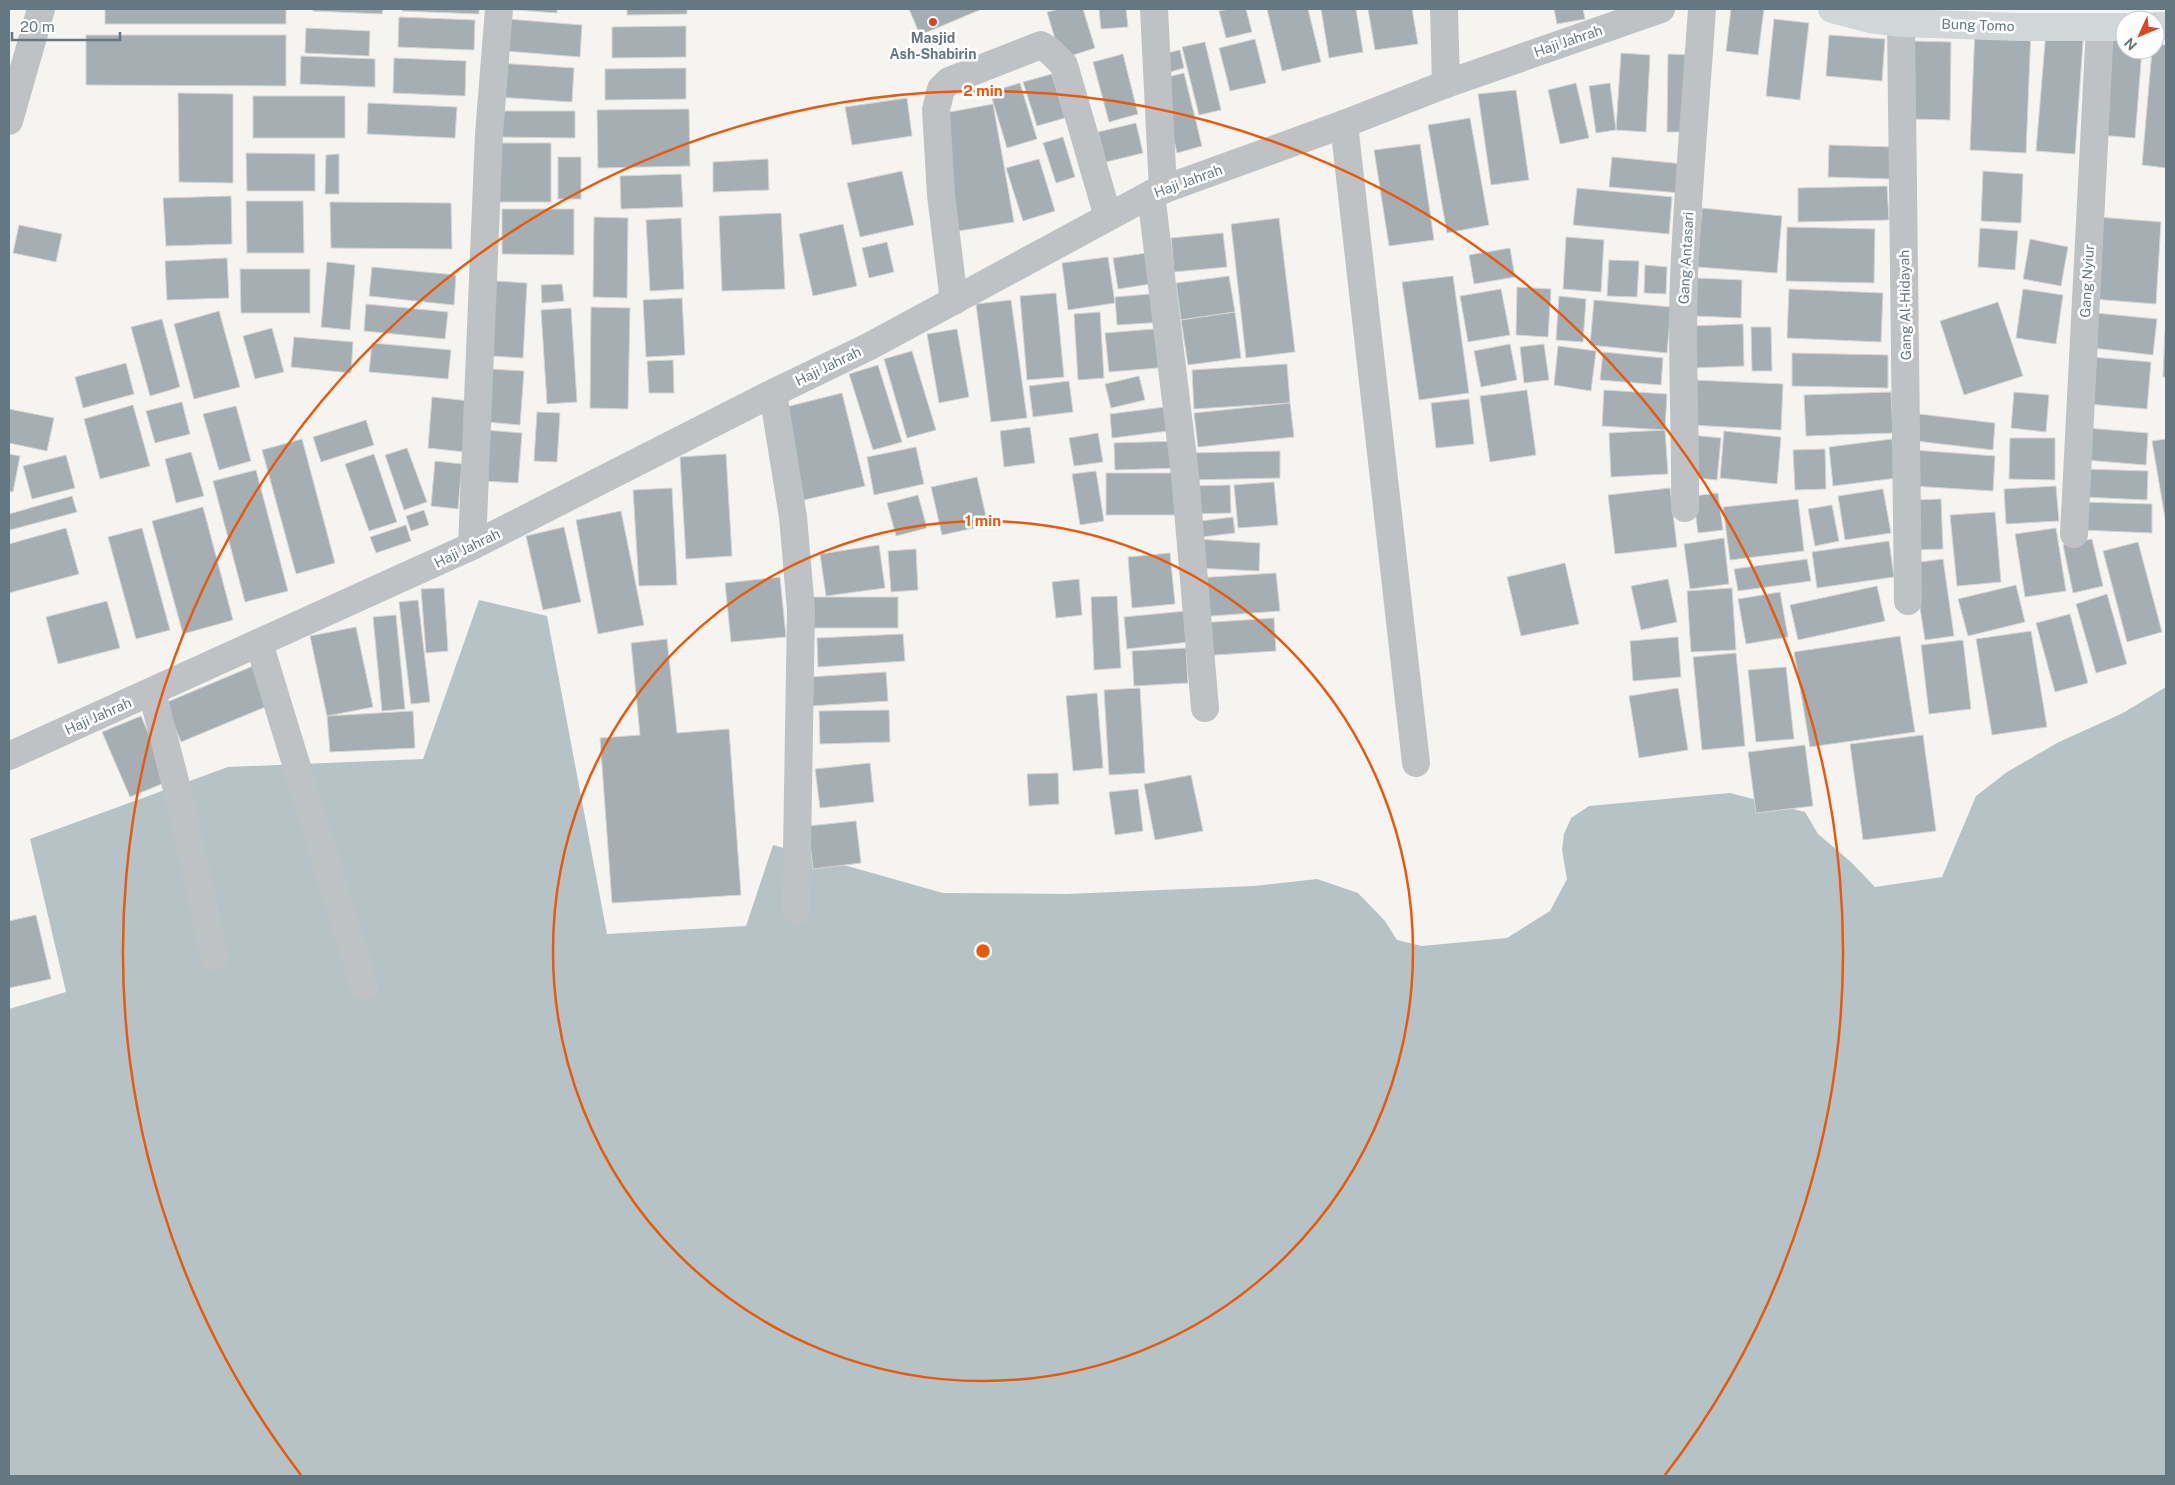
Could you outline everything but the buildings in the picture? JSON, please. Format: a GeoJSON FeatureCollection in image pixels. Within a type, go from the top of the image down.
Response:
{"type":"FeatureCollection","features":[{"type":"Feature","properties":{"kind":"main road","name":"Bung Tomo"},"geometry":{"type":"LineString","coordinates":[[1832,9],[1870,19],[1902,16],[2113,27]]}},
{"type":"Feature","properties":{"kind":"street"},"geometry":{"type":"LineString","coordinates":[[9,121],[41,9]]}},
{"type":"Feature","properties":{"kind":"street"},"geometry":{"type":"LineString","coordinates":[[472,546],[489,144],[499,9]]}},
{"type":"Feature","properties":{"kind":"street"},"geometry":{"type":"LineString","coordinates":[[1154,9],[1157,192],[1185,475],[1204,708]]}},
{"type":"Feature","properties":{"kind":"street"},"geometry":{"type":"LineString","coordinates":[[1444,9],[1446,84]]}},
{"type":"Feature","properties":{"kind":"street","name":"Haji Jahrah"},"geometry":{"type":"LineString","coordinates":[[9,756],[472,546],[772,392],[870,346],[1157,192],[1344,124],[1446,84],[1661,9]]}},
{"type":"Feature","properties":{"kind":"street","name":"Gang Antasari"},"geometry":{"type":"LineString","coordinates":[[1685,508],[1686,448],[1682,362],[1684,276],[1702,9]]}},
{"type":"Feature","properties":{"kind":"street","name":"Gang Al-Hidayah"},"geometry":{"type":"LineString","coordinates":[[1902,16],[1908,601]]}},
{"type":"Feature","properties":{"kind":"street","name":"Gang Nyiur"},"geometry":{"type":"LineString","coordinates":[[2074,534],[2113,27]]}},
{"type":"Feature","properties":{"kind":"street"},"geometry":{"type":"LineString","coordinates":[[954,301],[942,195],[936,110],[941,89],[949,81],[1041,45],[1052,52],[1064,65],[1108,217]]}},
{"type":"Feature","properties":{"kind":"street"},"geometry":{"type":"LineString","coordinates":[[1344,124],[1416,763]]}},
{"type":"Feature","properties":{"kind":"street"},"geometry":{"type":"LineString","coordinates":[[772,392],[793,517],[801,610],[796,911]]}},
{"type":"Feature","properties":{"kind":"street"},"geometry":{"type":"LineString","coordinates":[[259,643],[364,986]]}},
{"type":"Feature","properties":{"kind":"street"},"geometry":{"type":"LineString","coordinates":[[152,692],[185,820],[214,957]]}},
{"type":"Feature","properties":{"kind":"shaded area"},"geometry":{"type":"Polygon","coordinates":[[[479,600],[547,616],[607,934],[746,926],[773,845],[943,893],[1067,894],[1254,886],[1317,879],[1358,893],[1385,921],[1397,940],[1422,946],[1507,938],[1550,911],[1567,879],[1562,850],[1564,834],[1571,818],[1589,806],[1730,793],[1805,812],[1818,834],[1851,862],[1875,887],[1942,877],[1976,796],[2007,772],[2059,742],[2123,713],[2166,687],[2166,1476],[9,1476],[9,1009],[66,992],[30,839],[228,767],[423,759],[479,600]]]}},
{"type":"Feature","properties":{"kind":"place","name":"Masjid Ash-Shabirin"},"geometry":{"type":"Point","coordinates":[933,22]}}]}
